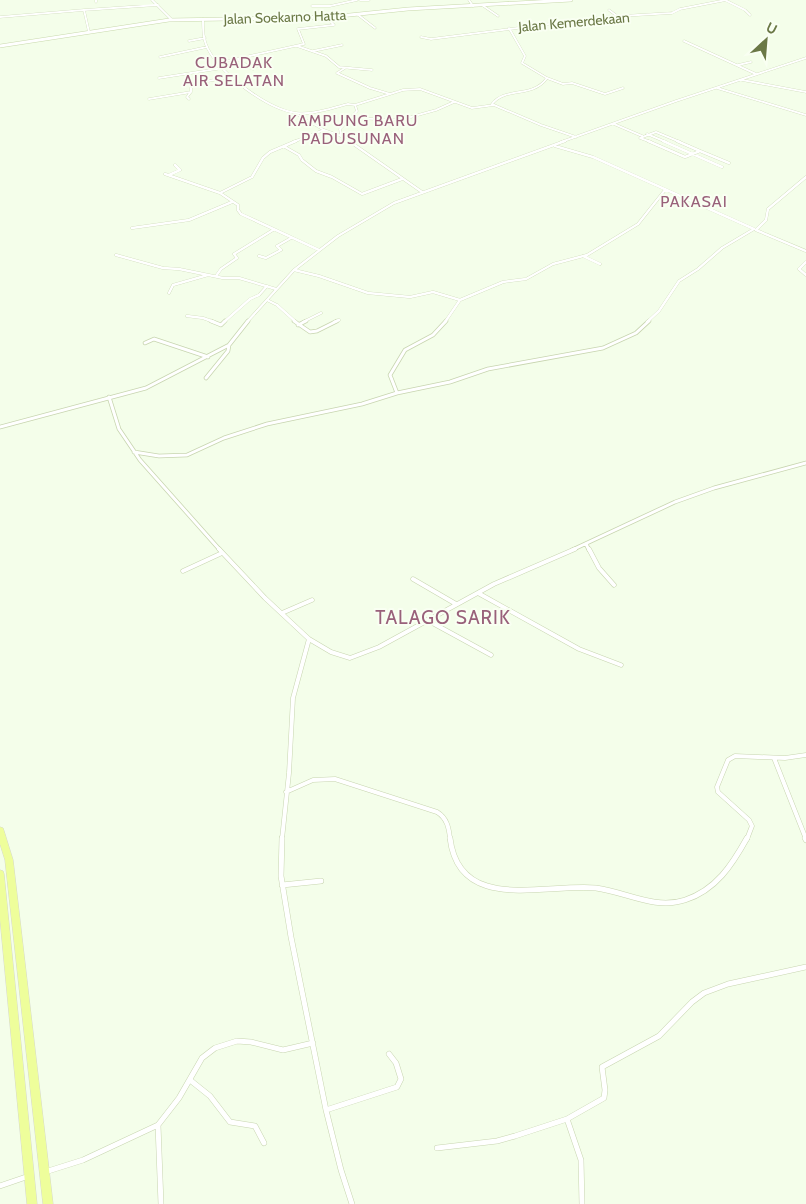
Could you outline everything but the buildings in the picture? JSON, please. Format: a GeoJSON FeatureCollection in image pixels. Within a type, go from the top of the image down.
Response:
{"type":"FeatureCollection","features":[{"type":"Feature","properties":{"kind":"highway"},"geometry":{"type":"LineString","coordinates":[[0,831],[9,860],[48,1204]]}},
{"type":"Feature","properties":{"kind":"highway"},"geometry":{"type":"LineString","coordinates":[[0,874],[32,1204]]}},
{"type":"Feature","properties":{"kind":"street"},"geometry":{"type":"LineString","coordinates":[[152,0],[172,20]]}},
{"type":"Feature","properties":{"kind":"street"},"geometry":{"type":"LineString","coordinates":[[312,6],[330,6],[358,0],[369,0]]}},
{"type":"Feature","properties":{"kind":"street"},"geometry":{"type":"LineString","coordinates":[[468,0],[472,6]]}},
{"type":"Feature","properties":{"kind":"street"},"geometry":{"type":"LineString","coordinates":[[503,0],[507,4]]}},
{"type":"Feature","properties":{"kind":"street","name":"Jalan Soekarno Hatta"},"geometry":{"type":"LineString","coordinates":[[0,46],[172,20],[326,17],[571,0]]}},
{"type":"Feature","properties":{"kind":"street"},"geometry":{"type":"LineString","coordinates":[[726,0],[750,14]]}},
{"type":"Feature","properties":{"kind":"street","name":"Jalan Kemerdekaan"},"geometry":{"type":"LineString","coordinates":[[421,37],[431,39],[454,37],[509,28],[672,13],[680,9],[726,0]]}},
{"type":"Feature","properties":{"kind":"street"},"geometry":{"type":"LineString","coordinates":[[0,17],[84,10],[111,10],[134,5],[158,5]]}},
{"type":"Feature","properties":{"kind":"street"},"geometry":{"type":"LineString","coordinates":[[482,5],[498,16]]}},
{"type":"Feature","properties":{"kind":"street"},"geometry":{"type":"LineString","coordinates":[[84,10],[89,32]]}},
{"type":"Feature","properties":{"kind":"street"},"geometry":{"type":"LineString","coordinates":[[609,10],[618,17]]}},
{"type":"Feature","properties":{"kind":"street"},"geometry":{"type":"LineString","coordinates":[[357,14],[375,28]]}},
{"type":"Feature","properties":{"kind":"street"},"geometry":{"type":"LineString","coordinates":[[218,63],[305,43],[299,28],[334,26],[326,17]]}},
{"type":"Feature","properties":{"kind":"street"},"geometry":{"type":"LineString","coordinates":[[203,19],[207,46],[218,63],[231,76],[268,104],[294,113],[324,130],[341,136],[422,192]]}},
{"type":"Feature","properties":{"kind":"street"},"geometry":{"type":"LineString","coordinates":[[509,28],[525,56],[522,63],[547,78],[563,84],[572,83],[605,94],[623,88]]}},
{"type":"Feature","properties":{"kind":"street"},"geometry":{"type":"LineString","coordinates":[[189,40],[205,38]]}},
{"type":"Feature","properties":{"kind":"street"},"geometry":{"type":"LineString","coordinates":[[684,41],[756,74]]}},
{"type":"Feature","properties":{"kind":"street"},"geometry":{"type":"LineString","coordinates":[[160,57],[207,46]]}},
{"type":"Feature","properties":{"kind":"street"},"geometry":{"type":"LineString","coordinates":[[297,46],[336,63],[339,67],[372,70]]}},
{"type":"Feature","properties":{"kind":"street"},"geometry":{"type":"LineString","coordinates":[[311,52],[342,46]]}},
{"type":"Feature","properties":{"kind":"street"},"geometry":{"type":"LineString","coordinates":[[0,427],[151,385],[229,345],[294,270],[319,250],[383,208],[422,192],[716,87],[806,58]]}},
{"type":"Feature","properties":{"kind":"street"},"geometry":{"type":"LineString","coordinates":[[237,59],[252,69],[263,65]]}},
{"type":"Feature","properties":{"kind":"street"},"geometry":{"type":"LineString","coordinates":[[738,65],[751,62]]}},
{"type":"Feature","properties":{"kind":"street"},"geometry":{"type":"LineString","coordinates":[[159,78],[223,68]]}},
{"type":"Feature","properties":{"kind":"street"},"geometry":{"type":"LineString","coordinates":[[345,68],[337,73],[370,88],[390,94]]}},
{"type":"Feature","properties":{"kind":"street"},"geometry":{"type":"LineString","coordinates":[[189,99],[187,96],[191,92],[191,84],[231,76]]}},
{"type":"Feature","properties":{"kind":"street"},"geometry":{"type":"LineString","coordinates":[[492,104],[502,96],[525,93],[544,84],[547,78]]}},
{"type":"Feature","properties":{"kind":"street"},"geometry":{"type":"LineString","coordinates":[[740,79],[806,92]]}},
{"type":"Feature","properties":{"kind":"street"},"geometry":{"type":"LineString","coordinates":[[716,87],[762,103],[806,115]]}},
{"type":"Feature","properties":{"kind":"street"},"geometry":{"type":"LineString","coordinates":[[294,113],[348,104],[355,105],[406,89],[420,89],[474,108],[492,104],[541,125],[576,137]]}},
{"type":"Feature","properties":{"kind":"street"},"geometry":{"type":"LineString","coordinates":[[149,99],[191,92]]}},
{"type":"Feature","properties":{"kind":"street"},"geometry":{"type":"LineString","coordinates":[[351,118],[400,120],[436,110],[454,102]]}},
{"type":"Feature","properties":{"kind":"street"},"geometry":{"type":"LineString","coordinates":[[341,136],[340,129],[358,110],[355,105]]}},
{"type":"Feature","properties":{"kind":"street"},"geometry":{"type":"LineString","coordinates":[[614,124],[642,136],[656,132],[729,163]]}},
{"type":"Feature","properties":{"kind":"street"},"geometry":{"type":"LineString","coordinates":[[220,193],[249,180],[266,154],[324,130]]}},
{"type":"Feature","properties":{"kind":"street"},"geometry":{"type":"LineString","coordinates":[[647,134],[722,167]]}},
{"type":"Feature","properties":{"kind":"street"},"geometry":{"type":"LineString","coordinates":[[642,136],[640,138],[685,158],[700,151]]}},
{"type":"Feature","properties":{"kind":"street"},"geometry":{"type":"LineString","coordinates":[[554,146],[592,157],[806,251]]}},
{"type":"Feature","properties":{"kind":"street"},"geometry":{"type":"LineString","coordinates":[[285,147],[299,155],[303,161],[316,171],[332,177],[362,194],[403,178]]}},
{"type":"Feature","properties":{"kind":"street"},"geometry":{"type":"LineString","coordinates":[[169,175],[180,170],[175,165]]}},
{"type":"Feature","properties":{"kind":"street"},"geometry":{"type":"LineString","coordinates":[[165,174],[220,193],[238,205],[241,214],[319,250]]}},
{"type":"Feature","properties":{"kind":"street"},"geometry":{"type":"LineString","coordinates":[[134,452],[159,456],[188,456],[224,438],[254,428],[450,382],[488,369],[590,351],[613,345],[642,328],[659,311],[679,281],[698,269],[722,248],[755,230],[766,220],[768,209],[806,177]]}},
{"type":"Feature","properties":{"kind":"street"},"geometry":{"type":"LineString","coordinates":[[397,393],[390,375],[401,356],[407,348],[433,335],[448,319],[460,300],[503,282],[526,279],[553,264],[583,256],[638,224],[648,214],[665,190]]}},
{"type":"Feature","properties":{"kind":"street"},"geometry":{"type":"LineString","coordinates":[[132,228],[189,220],[232,202]]}},
{"type":"Feature","properties":{"kind":"street"},"geometry":{"type":"LineString","coordinates":[[216,276],[221,269],[237,258],[234,254],[273,230]]}},
{"type":"Feature","properties":{"kind":"street"},"geometry":{"type":"LineString","coordinates":[[259,256],[266,258],[281,250],[277,246],[291,238]]}},
{"type":"Feature","properties":{"kind":"street"},"geometry":{"type":"LineString","coordinates":[[116,256],[164,268],[239,278],[276,289]]}},
{"type":"Feature","properties":{"kind":"street"},"geometry":{"type":"LineString","coordinates":[[583,256],[600,264]]}},
{"type":"Feature","properties":{"kind":"street"},"geometry":{"type":"LineString","coordinates":[[806,262],[800,269],[806,275]]}},
{"type":"Feature","properties":{"kind":"street"},"geometry":{"type":"LineString","coordinates":[[294,270],[319,276],[364,292],[410,297],[433,292],[460,300]]}},
{"type":"Feature","properties":{"kind":"street"},"geometry":{"type":"LineString","coordinates":[[169,293],[170,287],[174,284],[208,275]]}},
{"type":"Feature","properties":{"kind":"street"},"geometry":{"type":"LineString","coordinates":[[187,316],[203,318],[221,325],[250,299],[259,295],[267,286]]}},
{"type":"Feature","properties":{"kind":"street"},"geometry":{"type":"LineString","coordinates":[[267,300],[281,307],[298,325],[313,333],[339,320]]}},
{"type":"Feature","properties":{"kind":"street"},"geometry":{"type":"LineString","coordinates":[[298,325],[321,313]]}},
{"type":"Feature","properties":{"kind":"street"},"geometry":{"type":"LineString","coordinates":[[145,343],[154,339],[208,357]]}},
{"type":"Feature","properties":{"kind":"street"},"geometry":{"type":"LineString","coordinates":[[206,378],[228,351],[229,345]]}},
{"type":"Feature","properties":{"kind":"street"},"geometry":{"type":"LineString","coordinates":[[110,397],[119,429],[134,452],[174,501],[265,598],[309,639],[331,652],[346,658],[353,658],[379,647],[478,593],[675,502],[714,488],[806,463]]}},
{"type":"Feature","properties":{"kind":"street"},"geometry":{"type":"LineString","coordinates":[[586,544],[599,568],[614,585]]}},
{"type":"Feature","properties":{"kind":"street"},"geometry":{"type":"LineString","coordinates":[[183,571],[222,553]]}},
{"type":"Feature","properties":{"kind":"street"},"geometry":{"type":"LineString","coordinates":[[413,578],[456,604]]}},
{"type":"Feature","properties":{"kind":"street"},"geometry":{"type":"LineString","coordinates":[[478,593],[579,649],[621,664]]}},
{"type":"Feature","properties":{"kind":"street"},"geometry":{"type":"LineString","coordinates":[[282,614],[312,600]]}},
{"type":"Feature","properties":{"kind":"street"},"geometry":{"type":"LineString","coordinates":[[427,620],[490,655]]}},
{"type":"Feature","properties":{"kind":"street"},"geometry":{"type":"LineString","coordinates":[[309,639],[295,684],[280,862],[282,885],[326,1110],[341,1170],[352,1204]]}},
{"type":"Feature","properties":{"kind":"street"},"geometry":{"type":"LineString","coordinates":[[286,792],[313,780],[335,779],[440,813],[445,819],[451,850],[461,871],[486,884],[518,892],[553,887],[590,888],[623,894],[654,904],[664,905],[702,893],[712,886],[723,876],[751,831],[752,826],[749,820],[718,792],[717,787],[728,760],[738,755],[774,758],[806,755]]}},
{"type":"Feature","properties":{"kind":"street"},"geometry":{"type":"LineString","coordinates":[[774,758],[800,830],[806,840]]}},
{"type":"Feature","properties":{"kind":"street"},"geometry":{"type":"LineString","coordinates":[[282,885],[321,881]]}},
{"type":"Feature","properties":{"kind":"street"},"geometry":{"type":"LineString","coordinates":[[437,1148],[497,1141],[567,1119],[604,1098],[607,1092],[601,1074],[602,1067],[659,1036],[692,1002],[704,993],[728,984],[806,967]]}},
{"type":"Feature","properties":{"kind":"street"},"geometry":{"type":"LineString","coordinates":[[45,1172],[83,1160],[158,1125],[208,1052],[237,1041],[251,1042],[284,1050],[313,1043]]}},
{"type":"Feature","properties":{"kind":"street"},"geometry":{"type":"LineString","coordinates":[[326,1110],[397,1087],[401,1080],[396,1063],[388,1054]]}},
{"type":"Feature","properties":{"kind":"street"},"geometry":{"type":"LineString","coordinates":[[190,1080],[210,1096],[224,1118],[230,1122],[255,1126],[264,1143]]}},
{"type":"Feature","properties":{"kind":"street"},"geometry":{"type":"LineString","coordinates":[[567,1119],[582,1160],[582,1204]]}},
{"type":"Feature","properties":{"kind":"street"},"geometry":{"type":"LineString","coordinates":[[158,1125],[161,1204]]}},
{"type":"Feature","properties":{"kind":"street"},"geometry":{"type":"LineString","coordinates":[[0,1186],[29,1176]]}},
{"type":"Feature","properties":{"kind":"district","name":"CUBADAK AIR SELATAN"},"geometry":{"type":"Point","coordinates":[234,71]}},
{"type":"Feature","properties":{"kind":"district","name":"KAMPUNG BARU PADUSUNAN"},"geometry":{"type":"Point","coordinates":[353,129]}},
{"type":"Feature","properties":{"kind":"district","name":"PAKASAI"},"geometry":{"type":"Point","coordinates":[694,201]}},
{"type":"Feature","properties":{"kind":"district","name":"TALAGO SARIK"},"geometry":{"type":"Point","coordinates":[443,617]}}]}
